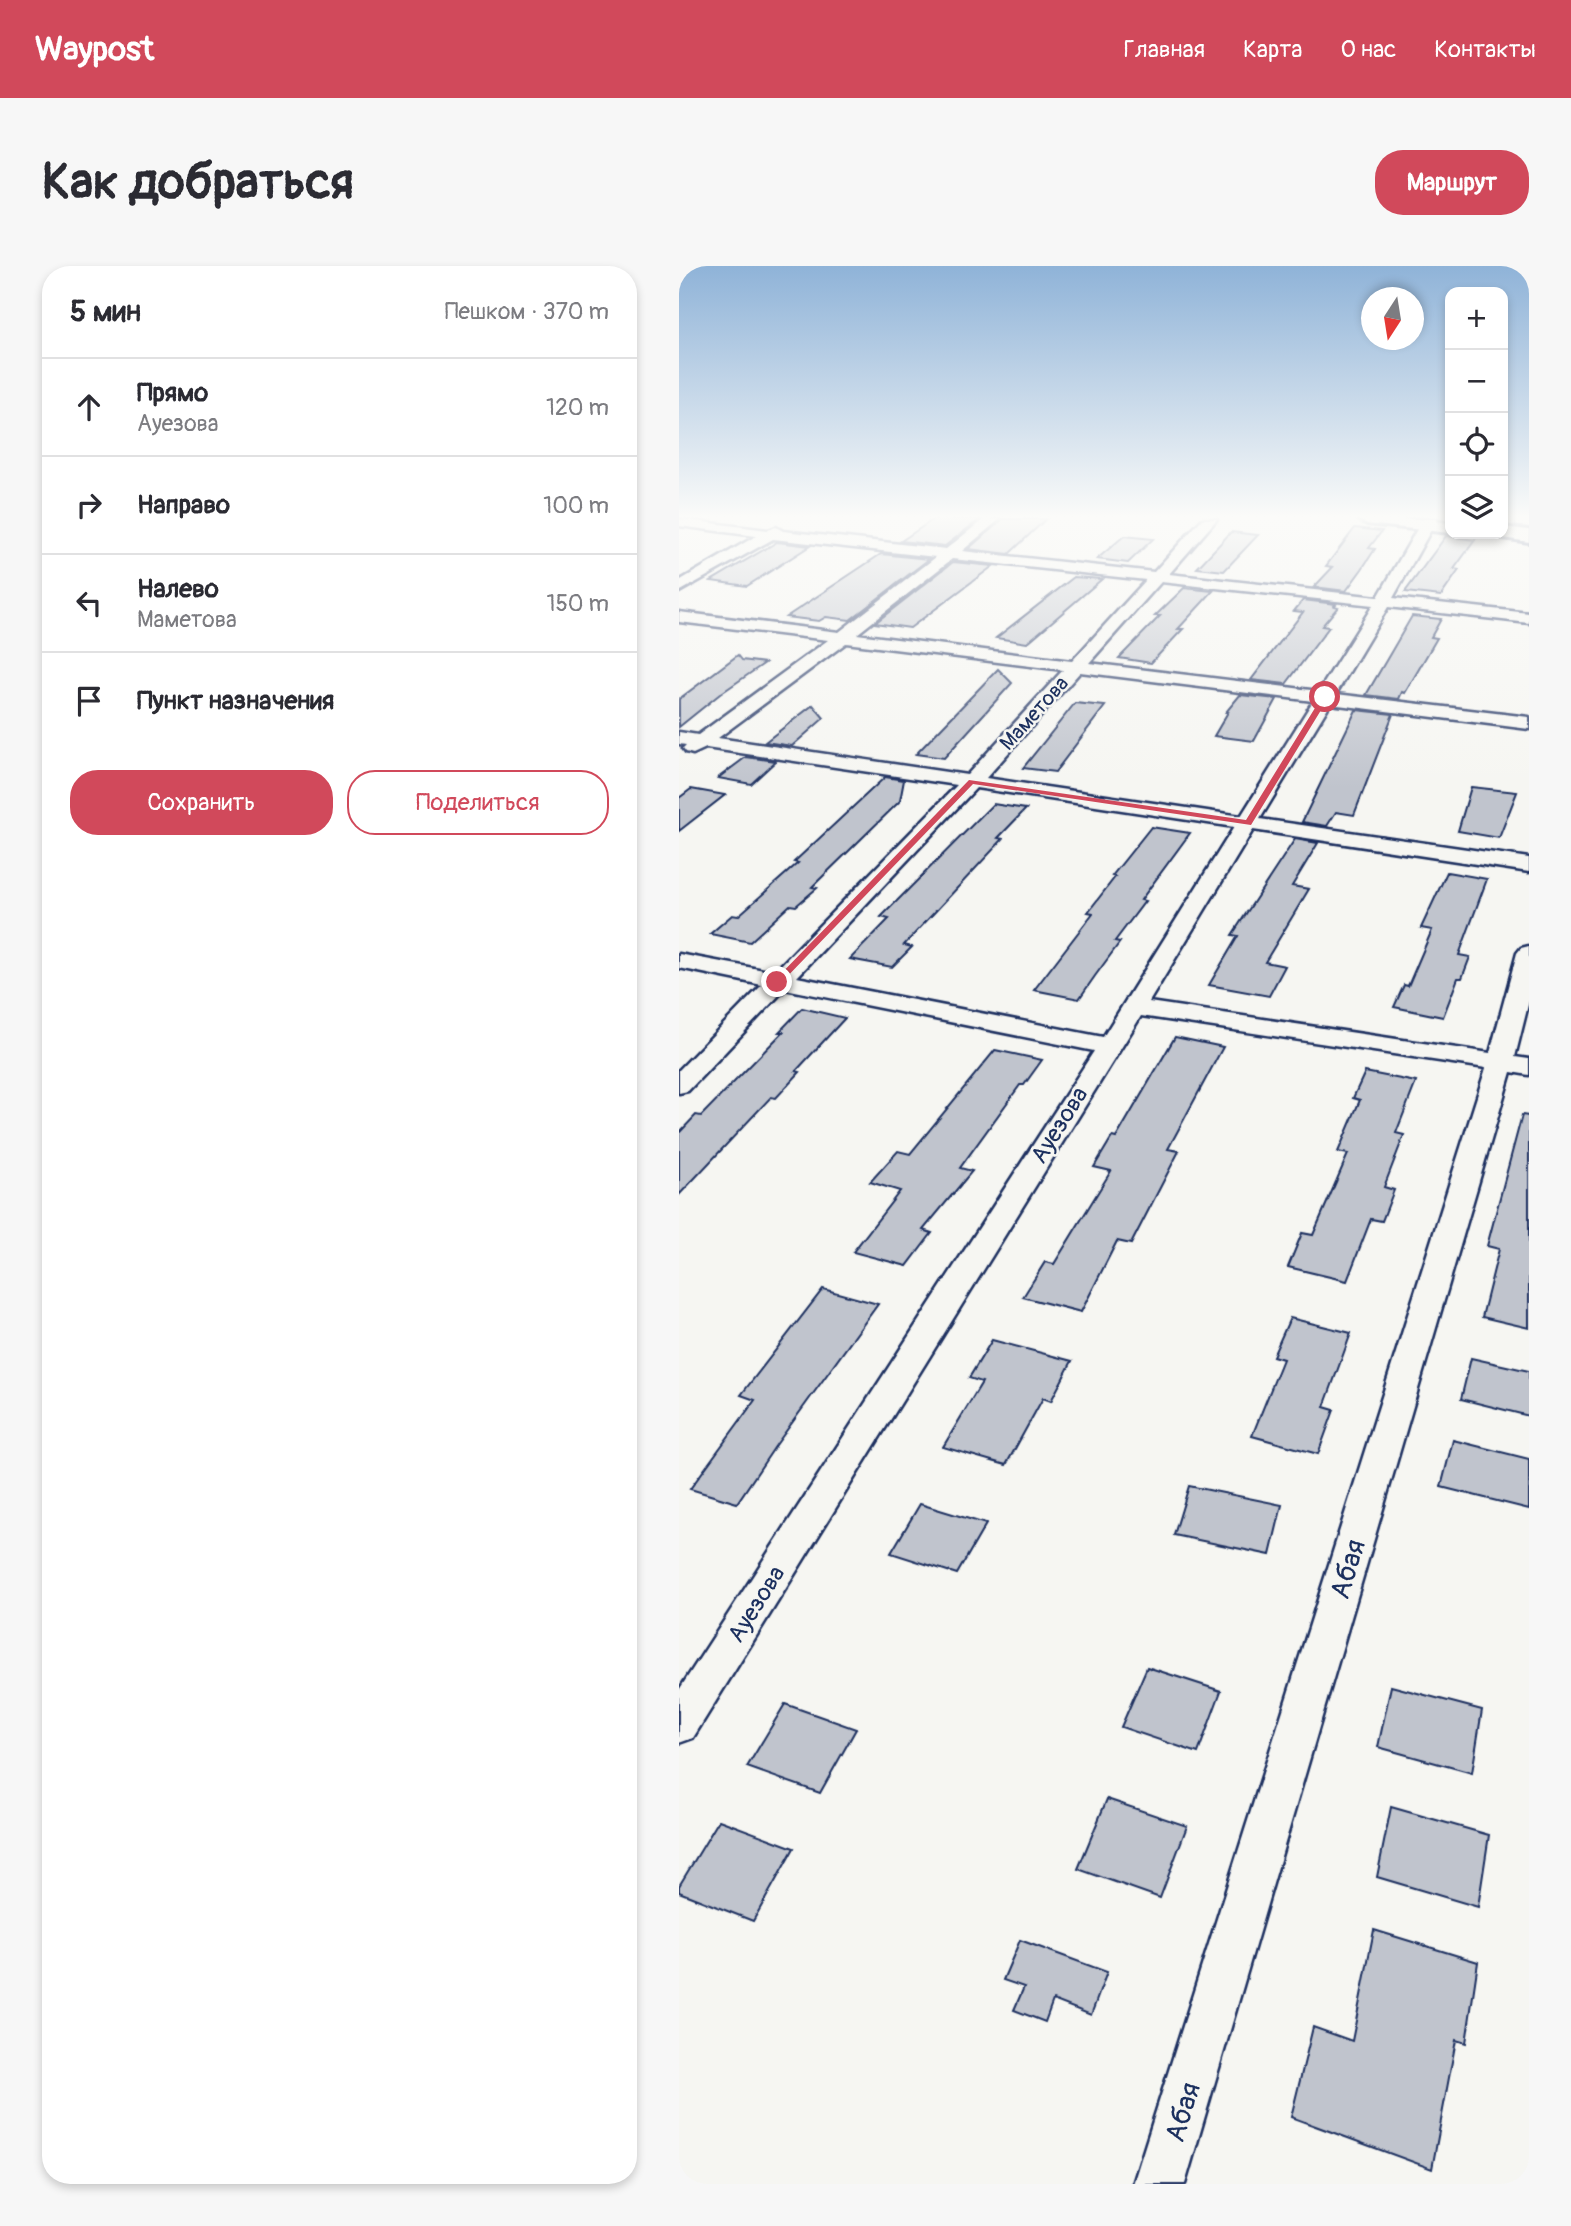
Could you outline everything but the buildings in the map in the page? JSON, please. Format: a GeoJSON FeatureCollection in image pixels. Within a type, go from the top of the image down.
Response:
{"type":"FeatureCollection","features":[{"type":"Feature","properties":{"kind":"street"},"geometry":{"type":"LineString","coordinates":[[679,758],[879,609]]}},
{"type":"Feature","properties":{"kind":"street","name":"Маметова"},"geometry":{"type":"LineString","coordinates":[[679,1085],[971,782],[1130,609]]}},
{"type":"Feature","properties":{"kind":"street","name":"Ауезова"},"geometry":{"type":"LineString","coordinates":[[679,1726],[1110,1046],[1379,609]]}},
{"type":"Feature","properties":{"kind":"street"},"geometry":{"type":"LineString","coordinates":[[1442,609],[1529,618]]}},
{"type":"Feature","properties":{"kind":"street"},"geometry":{"type":"LineString","coordinates":[[679,617],[1529,723]]}},
{"type":"Feature","properties":{"kind":"street"},"geometry":{"type":"LineString","coordinates":[[679,738],[1529,865]]}},
{"type":"Feature","properties":{"kind":"street","name":"Абая"},"geometry":{"type":"LineString","coordinates":[[1160,2184],[1515,1065],[1529,953]]}},
{"type":"Feature","properties":{"kind":"street"},"geometry":{"type":"LineString","coordinates":[[679,961],[1110,1046]]}},
{"type":"Feature","properties":{"kind":"street"},"geometry":{"type":"LineString","coordinates":[[1133,1007],[1515,1065]]}},
{"type":"Feature","properties":{"kind":"route"},"geometry":{"type":"LineString","coordinates":[[777,982],[971,782],[1248,823],[1325,697]]}}]}
